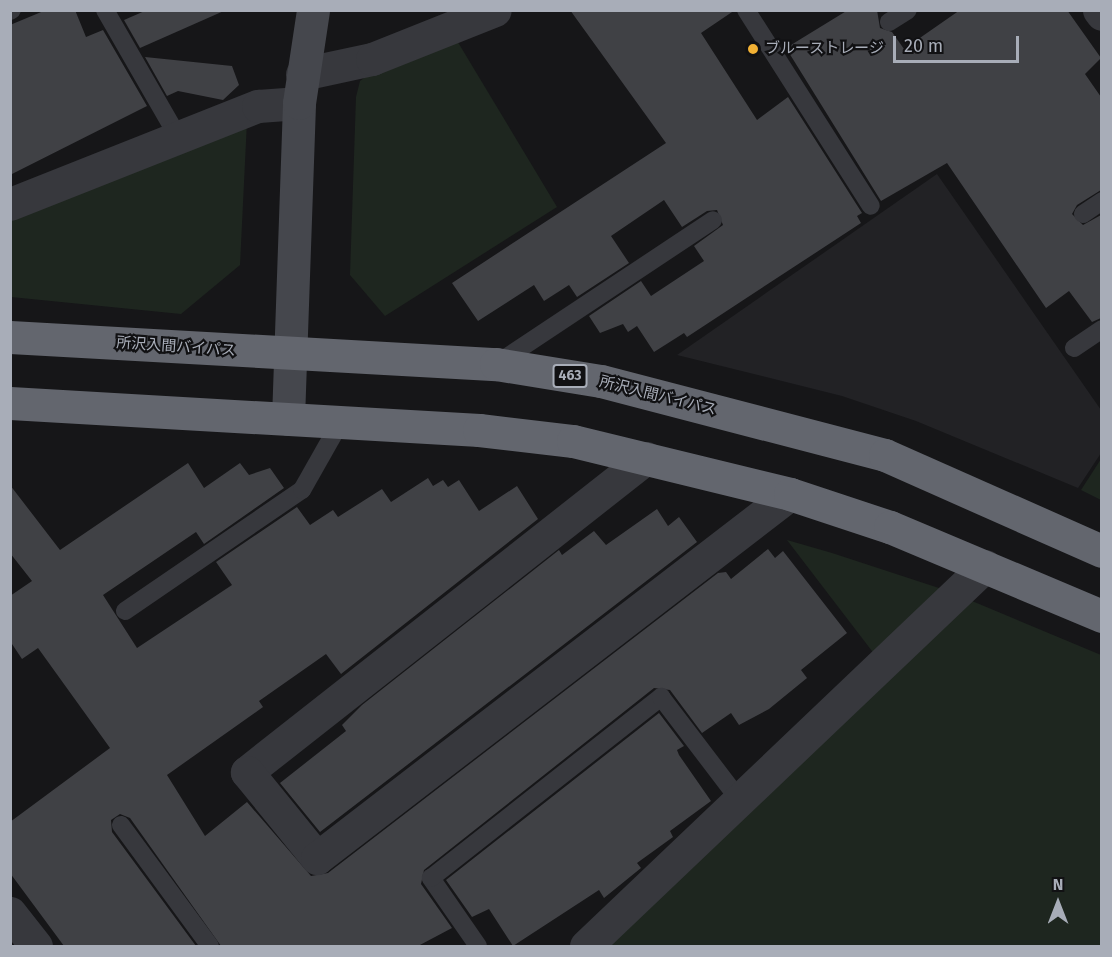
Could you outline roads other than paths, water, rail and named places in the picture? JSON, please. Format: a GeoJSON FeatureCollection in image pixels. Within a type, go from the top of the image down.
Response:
{"type":"FeatureCollection","features":[{"type":"Feature","properties":{"kind":"highway","name":"所沢入間バイパス"},"geometry":{"type":"LineString","coordinates":[[10,337],[292,355],[496,364],[601,381],[885,455],[1101,551]]}},
{"type":"Feature","properties":{"kind":"highway"},"geometry":{"type":"LineString","coordinates":[[10,403],[341,421],[549,438],[646,458],[790,494],[985,566],[1101,616]]}},
{"type":"Feature","properties":{"kind":"street"},"geometry":{"type":"LineString","coordinates":[[288,419],[300,89],[313,10]]}},
{"type":"Feature","properties":{"kind":"street"},"geometry":{"type":"LineString","coordinates":[[10,204],[495,10]]}},
{"type":"Feature","properties":{"kind":"street"},"geometry":{"type":"LineString","coordinates":[[646,458],[247,772],[317,858],[790,494]]}},
{"type":"Feature","properties":{"kind":"street"},"geometry":{"type":"LineString","coordinates":[[586,946],[741,802],[985,566]]}},
{"type":"Feature","properties":{"kind":"street"},"geometry":{"type":"LineString","coordinates":[[10,913],[36,946]]}},
{"type":"Feature","properties":{"kind":"lane"},"geometry":{"type":"LineString","coordinates":[[105,10],[177,137]]}},
{"type":"Feature","properties":{"kind":"lane"},"geometry":{"type":"LineString","coordinates":[[746,10],[871,206]]}},
{"type":"Feature","properties":{"kind":"lane"},"geometry":{"type":"LineString","coordinates":[[889,22],[908,10]]}},
{"type":"Feature","properties":{"kind":"lane"},"geometry":{"type":"LineString","coordinates":[[1083,214],[1101,201]]}},
{"type":"Feature","properties":{"kind":"lane"},"geometry":{"type":"LineString","coordinates":[[496,364],[713,220]]}},
{"type":"Feature","properties":{"kind":"lane"},"geometry":{"type":"LineString","coordinates":[[1074,348],[1101,328]]}},
{"type":"Feature","properties":{"kind":"lane"},"geometry":{"type":"LineString","coordinates":[[125,611],[302,490],[341,421]]}},
{"type":"Feature","properties":{"kind":"lane"},"geometry":{"type":"LineString","coordinates":[[478,946],[431,878],[661,697],[741,802]]}},
{"type":"Feature","properties":{"kind":"lane"},"geometry":{"type":"LineString","coordinates":[[122,825],[210,946]]}},
{"type":"Feature","properties":{"kind":"place","name":"ブルーストレージ"},"geometry":{"type":"Point","coordinates":[753,49]}}]}
